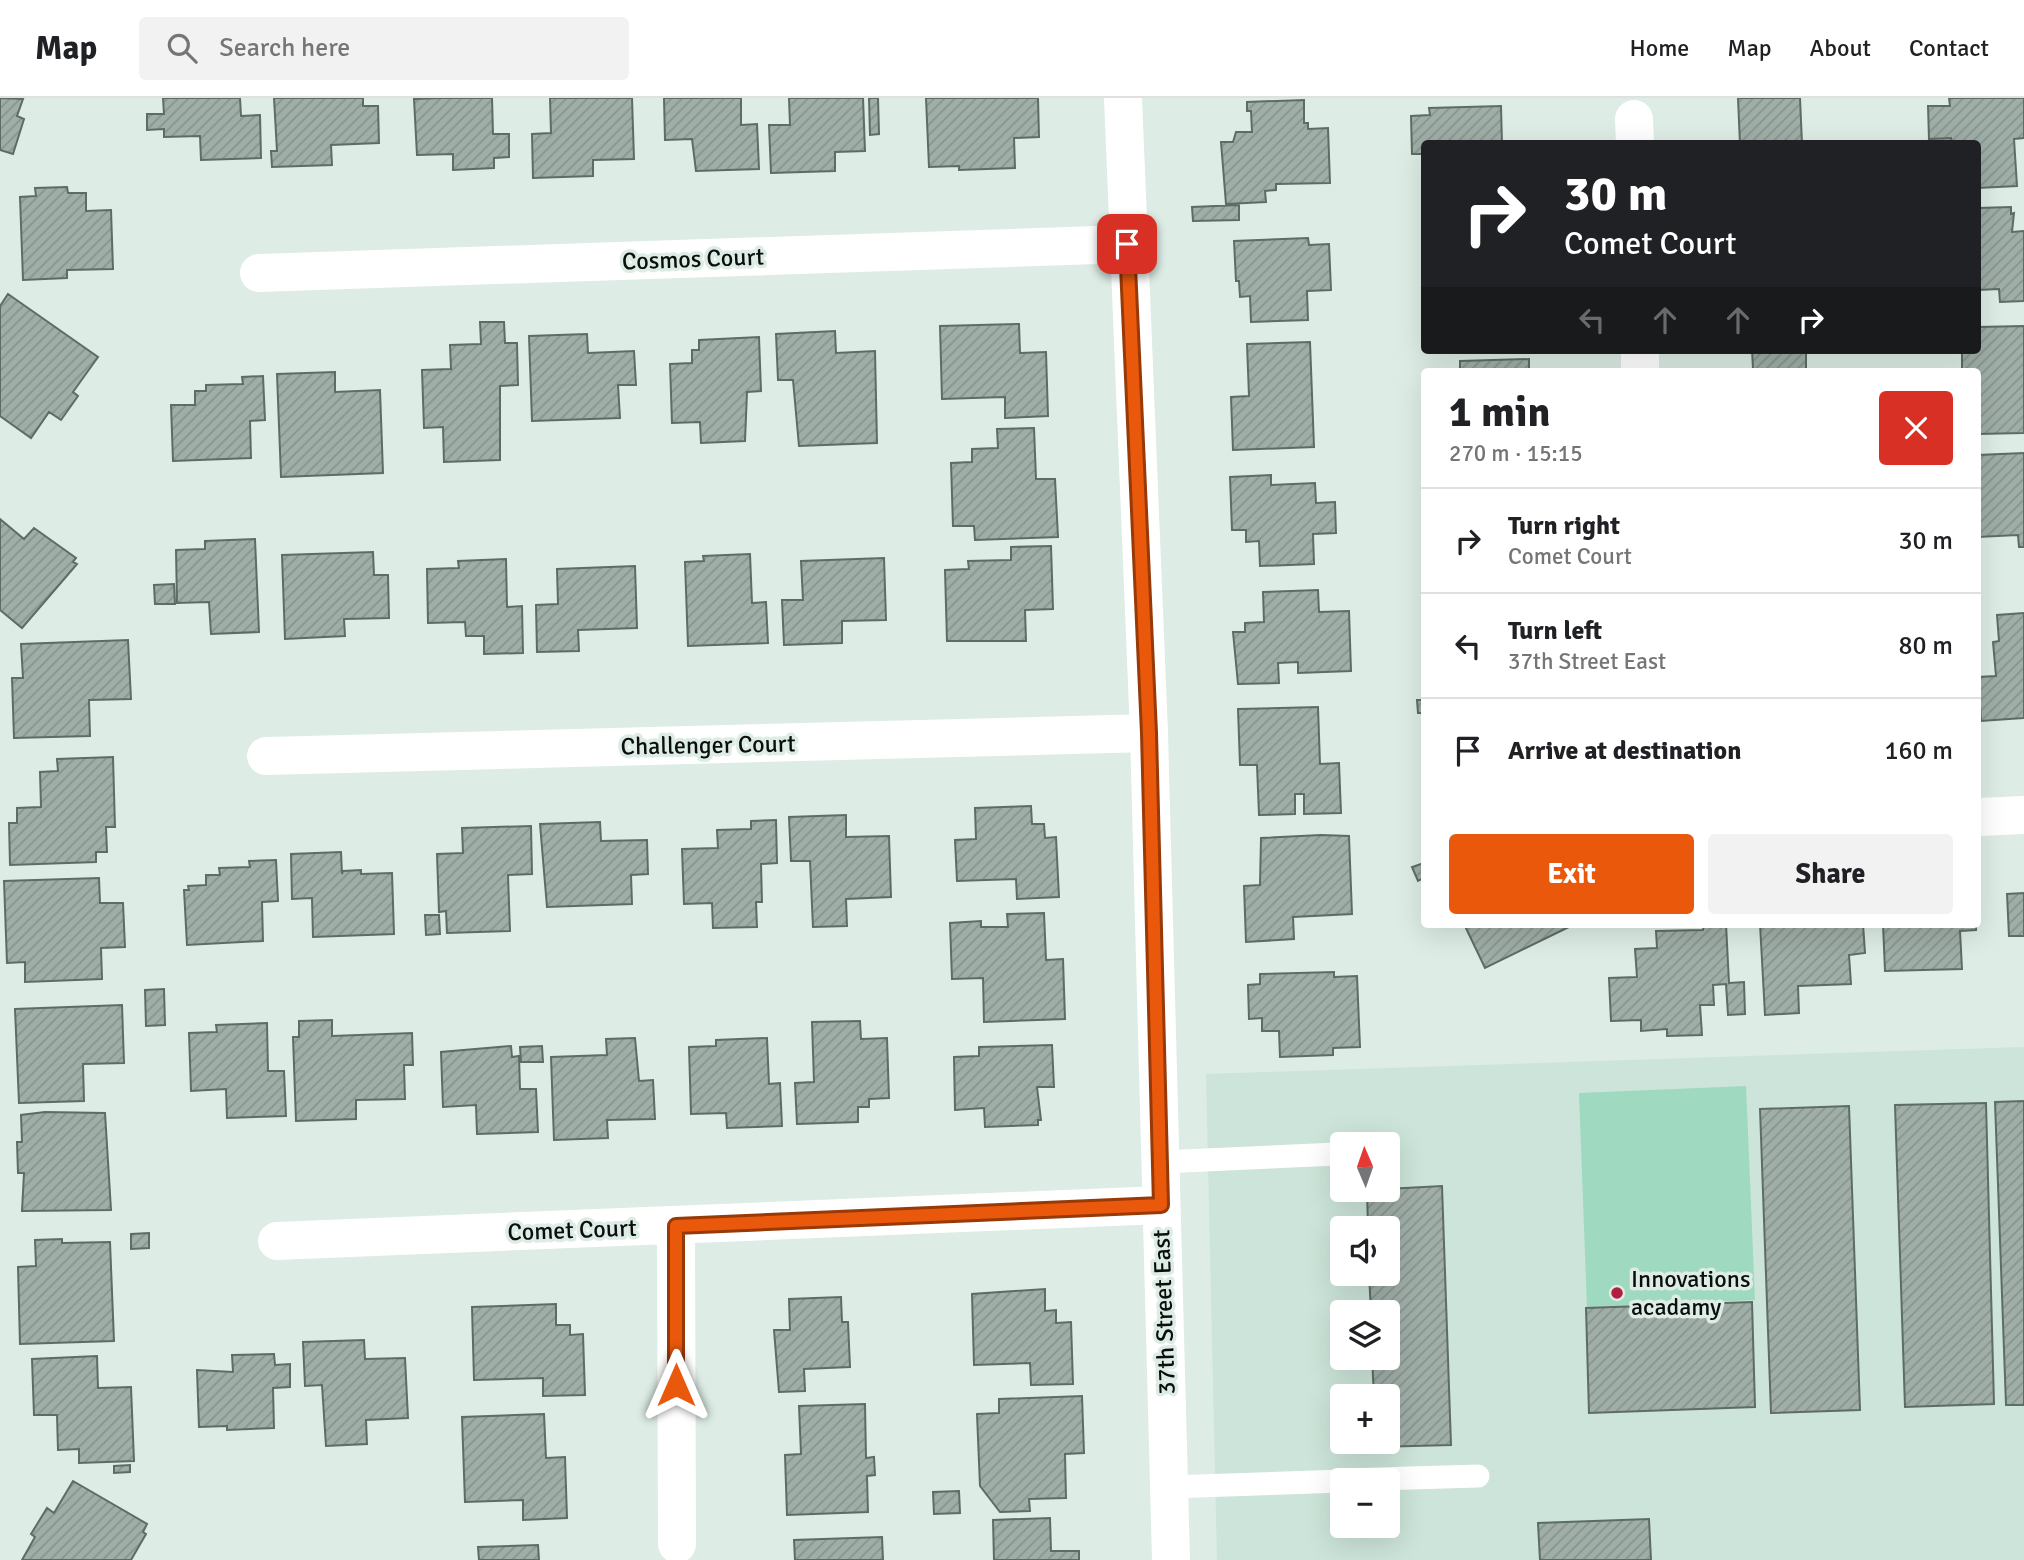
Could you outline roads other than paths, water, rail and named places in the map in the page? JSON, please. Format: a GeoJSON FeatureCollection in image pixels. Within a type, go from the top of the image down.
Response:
{"type":"FeatureCollection","features":[{"type":"Feature","properties":{"kind":"street","name":"37th Street East"},"geometry":{"type":"LineString","coordinates":[[1123,98],[1149,733],[1171,1560]]}},
{"type":"Feature","properties":{"kind":"street","name":"Cosmos Court"},"geometry":{"type":"LineString","coordinates":[[259,273],[1127,244]]}},
{"type":"Feature","properties":{"kind":"street","name":"Challenger Court"},"geometry":{"type":"LineString","coordinates":[[266,756],[1149,733]]}},
{"type":"Feature","properties":{"kind":"street"},"geometry":{"type":"LineString","coordinates":[[1981,817],[2024,816]]}},
{"type":"Feature","properties":{"kind":"street","name":"Comet Court"},"geometry":{"type":"LineString","coordinates":[[276,1241],[1161,1205]]}},
{"type":"Feature","properties":{"kind":"street"},"geometry":{"type":"LineString","coordinates":[[676,1226],[677,1544]]}},
{"type":"Feature","properties":{"kind":"lane"},"geometry":{"type":"LineString","coordinates":[[1160,1162],[1330,1154]]}},
{"type":"Feature","properties":{"kind":"lane"},"geometry":{"type":"LineString","coordinates":[[1400,1478],[1478,1476]]}},
{"type":"Feature","properties":{"kind":"lane"},"geometry":{"type":"LineString","coordinates":[[1169,1487],[1330,1481]]}},
{"type":"Feature","properties":{"kind":"place","name":"Innovations acadamy"},"geometry":{"type":"Point","coordinates":[1617,1293]}}]}
